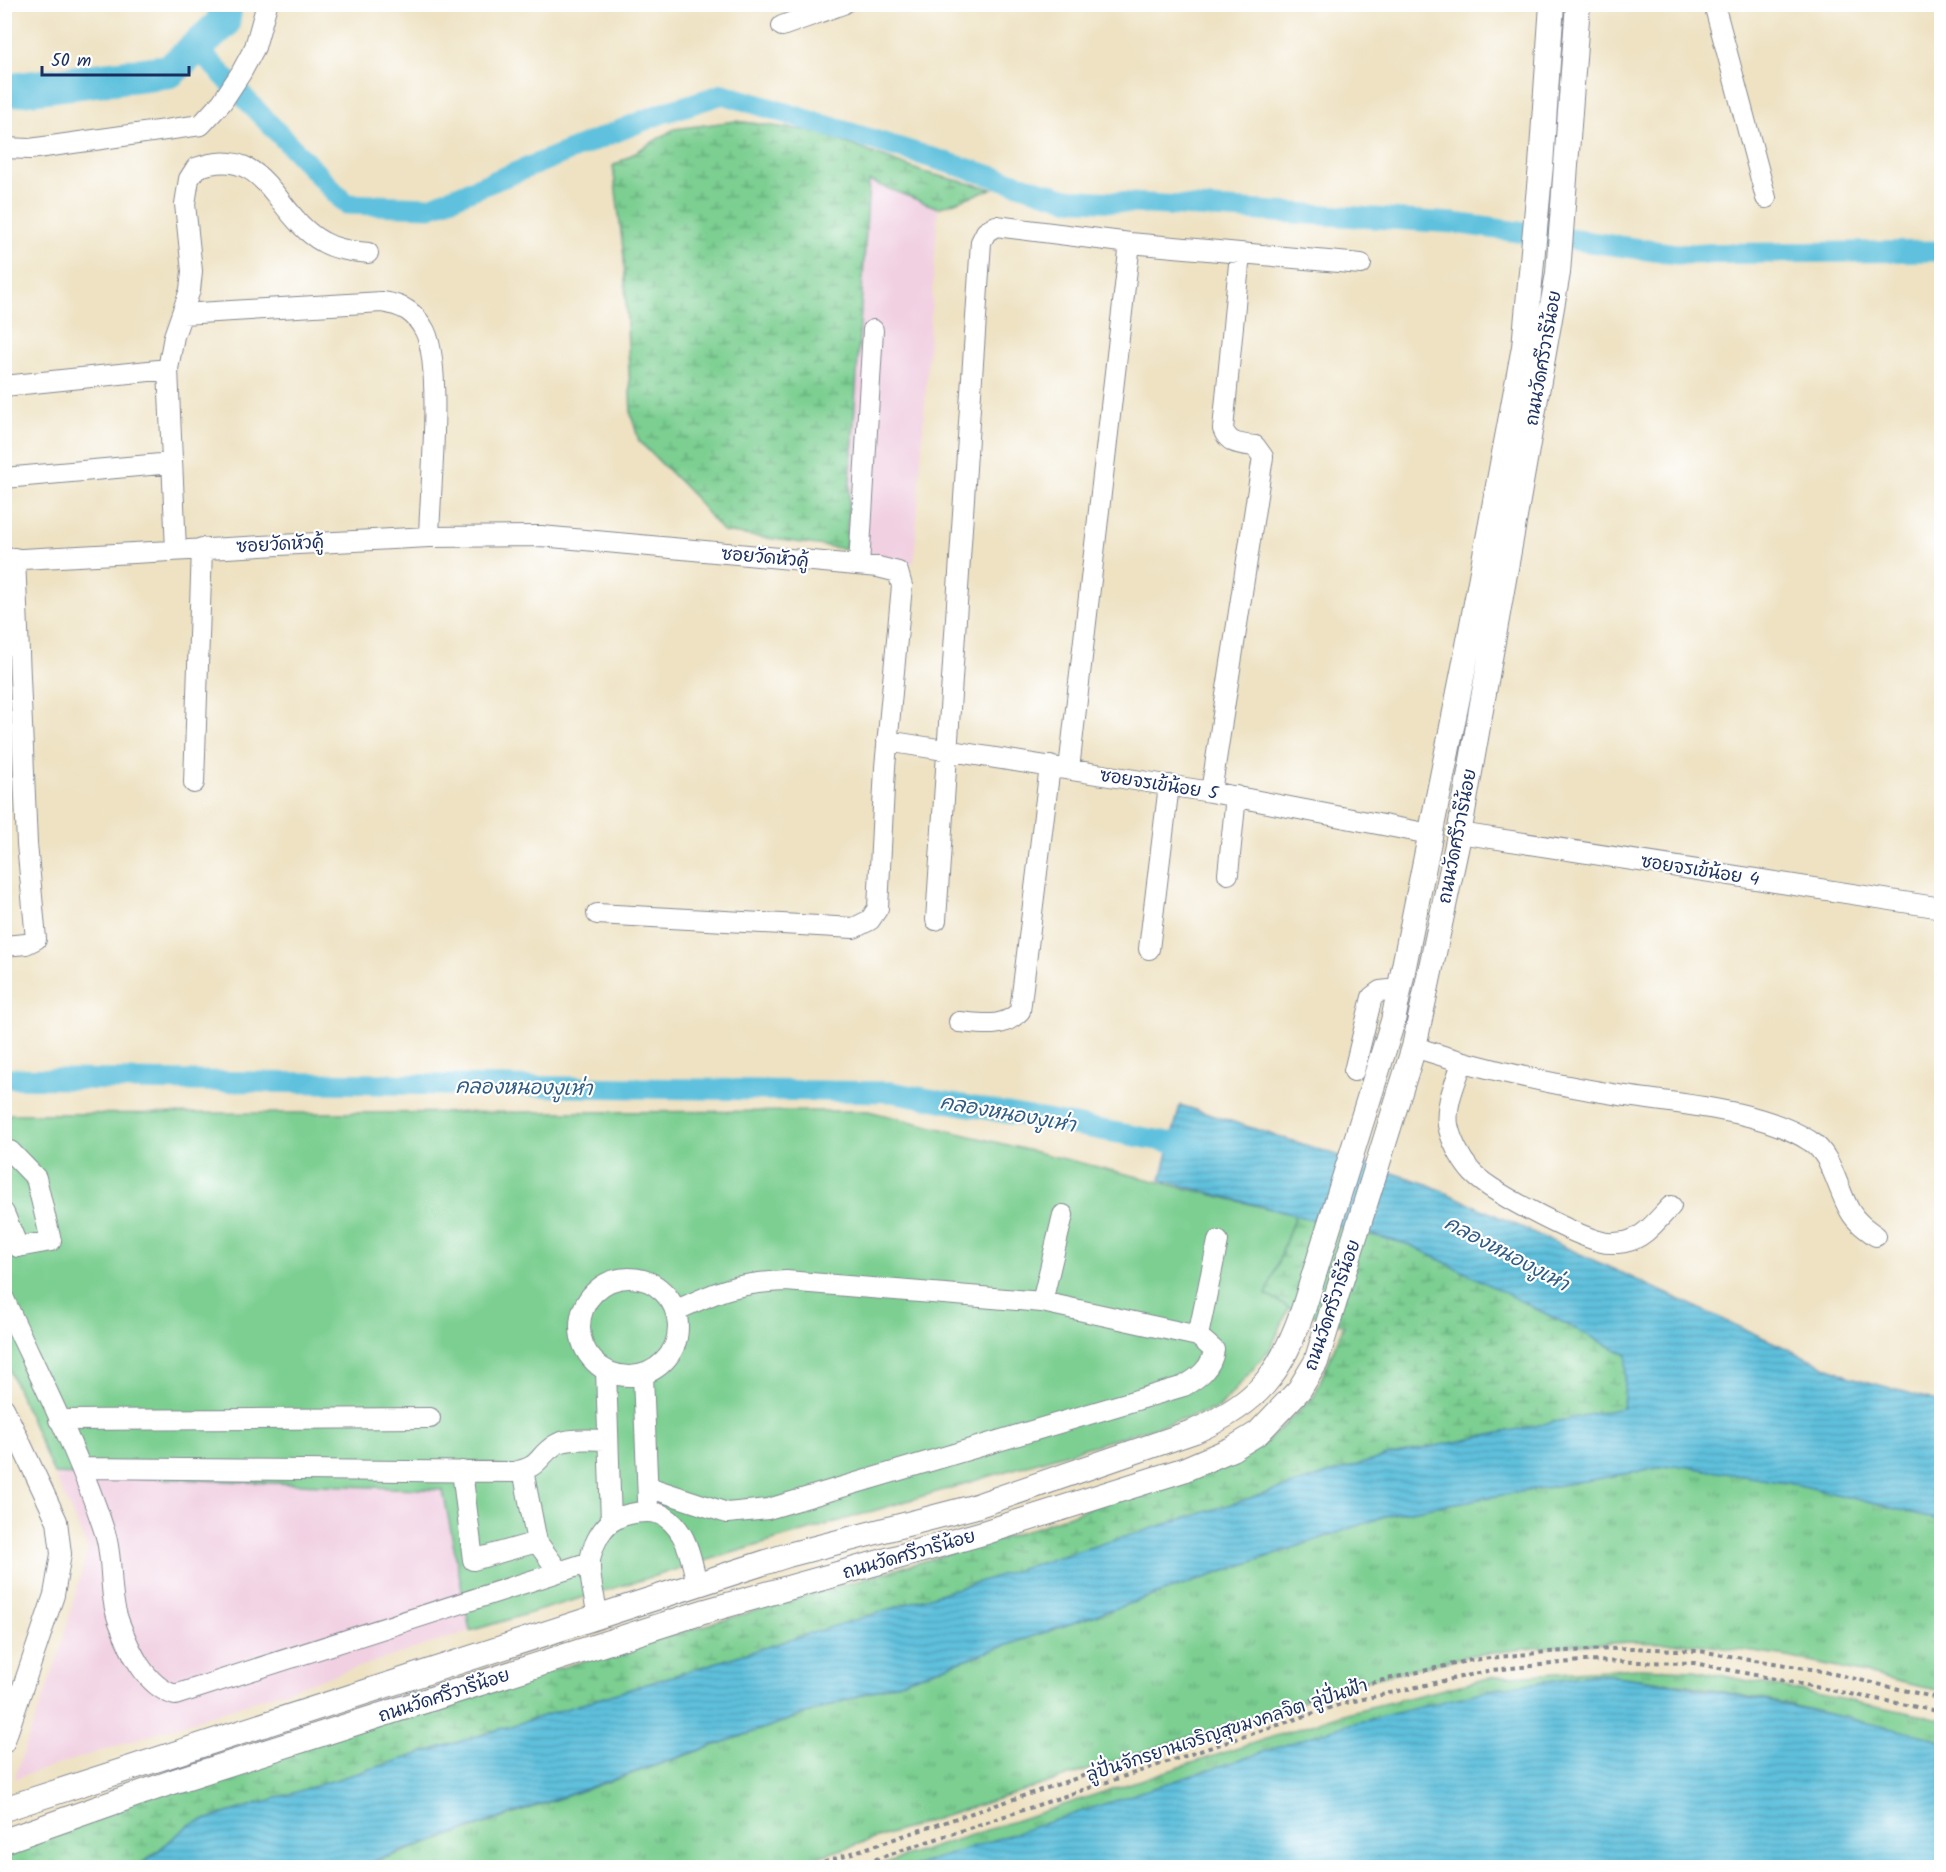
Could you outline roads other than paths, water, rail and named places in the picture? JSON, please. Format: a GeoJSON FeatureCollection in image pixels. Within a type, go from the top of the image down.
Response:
{"type":"FeatureCollection","features":[{"type":"Feature","properties":{"kind":"main road","name":"ถนนวัดศรีวารีน้อย"},"geometry":{"type":"LineString","coordinates":[[4,1809],[788,1555],[973,1507],[1214,1423],[1250,1400],[1274,1375],[1288,1352],[1304,1310],[1384,1056],[1399,989],[1524,347],[1539,192],[1552,4]]}},
{"type":"Feature","properties":{"kind":"main road","name":"ถนนวัดศรีวารีน้อย"},"geometry":{"type":"LineString","coordinates":[[4,1841],[175,1781],[706,1611],[983,1533],[1183,1470],[1232,1449],[1258,1433],[1283,1409],[1299,1390],[1316,1362],[1412,1054],[1459,833],[1558,273],[1578,4]]}},
{"type":"Feature","properties":{"kind":"main road"},"geometry":{"type":"LineString","coordinates":[[1430,834],[1459,833]]}},
{"type":"Feature","properties":{"kind":"street"},"geometry":{"type":"LineString","coordinates":[[4,148],[30,149],[197,127],[222,102],[235,84],[255,47],[267,4]]}},
{"type":"Feature","properties":{"kind":"street"},"geometry":{"type":"LineString","coordinates":[[782,26],[843,4]]}},
{"type":"Feature","properties":{"kind":"street"},"geometry":{"type":"LineString","coordinates":[[1714,4],[1766,198]]}},
{"type":"Feature","properties":{"kind":"street"},"geometry":{"type":"LineString","coordinates":[[176,550],[168,369],[190,290],[192,271],[184,204],[189,179],[196,168],[224,160],[244,165],[257,173],[306,229],[322,242],[338,248],[368,253]]}},
{"type":"Feature","properties":{"kind":"street"},"geometry":{"type":"LineString","coordinates":[[936,920],[981,242],[986,232],[996,226],[1130,243],[1361,264]]}},
{"type":"Feature","properties":{"kind":"street"},"geometry":{"type":"LineString","coordinates":[[959,1022],[1000,1024],[1011,1020],[1020,1011],[1060,768],[1130,243]]}},
{"type":"Feature","properties":{"kind":"street"},"geometry":{"type":"LineString","coordinates":[[1211,792],[1263,457],[1255,446],[1233,443],[1226,438],[1223,429],[1240,254]]}},
{"type":"Feature","properties":{"kind":"street"},"geometry":{"type":"LineString","coordinates":[[182,314],[382,302],[403,305],[417,318],[426,333],[434,366],[429,537]]}},
{"type":"Feature","properties":{"kind":"street"},"geometry":{"type":"LineString","coordinates":[[859,565],[873,330]]}},
{"type":"Feature","properties":{"kind":"street"},"geometry":{"type":"LineString","coordinates":[[4,386],[168,369]]}},
{"type":"Feature","properties":{"kind":"street"},"geometry":{"type":"LineString","coordinates":[[4,478],[172,463]]}},
{"type":"Feature","properties":{"kind":"street","name":"ซอยวัดหัวคู้"},"geometry":{"type":"LineString","coordinates":[[10,559],[429,537],[541,536],[859,565],[898,572],[902,586],[887,741],[878,908],[862,926],[854,928],[597,914]]}},
{"type":"Feature","properties":{"kind":"street"},"geometry":{"type":"LineString","coordinates":[[194,783],[202,548]]}},
{"type":"Feature","properties":{"kind":"street"},"geometry":{"type":"LineString","coordinates":[[4,946],[32,943],[36,939],[27,844],[10,559]]}},
{"type":"Feature","properties":{"kind":"street","name":"ซอยจรเข้น้อย 5"},"geometry":{"type":"LineString","coordinates":[[887,741],[1236,796],[1430,834]]}},
{"type":"Feature","properties":{"kind":"street"},"geometry":{"type":"LineString","coordinates":[[1149,949],[1169,785]]}},
{"type":"Feature","properties":{"kind":"street"},"geometry":{"type":"LineString","coordinates":[[1228,874],[1236,796]]}},
{"type":"Feature","properties":{"kind":"street","name":"ซอยจรเข้น้อย 4"},"geometry":{"type":"LineString","coordinates":[[1459,833],[1941,908]]}},
{"type":"Feature","properties":{"kind":"street"},"geometry":{"type":"LineString","coordinates":[[1354,1071],[1372,997],[1380,991],[1399,989]]}},
{"type":"Feature","properties":{"kind":"street"},"geometry":{"type":"LineString","coordinates":[[1412,1054],[1554,1084],[1760,1118],[1814,1142],[1824,1154],[1851,1213],[1863,1227],[1876,1236]]}},
{"type":"Feature","properties":{"kind":"street"},"geometry":{"type":"LineString","coordinates":[[1462,1063],[1449,1107],[1448,1125],[1457,1150],[1466,1164],[1487,1186],[1584,1236],[1604,1243],[1625,1242],[1645,1233],[1671,1206]]}},
{"type":"Feature","properties":{"kind":"street"},"geometry":{"type":"LineString","coordinates":[[4,1150],[10,1151],[36,1178],[51,1241],[18,1247],[4,1213]]}},
{"type":"Feature","properties":{"kind":"street"},"geometry":{"type":"LineString","coordinates":[[1042,1302],[1063,1215]]}},
{"type":"Feature","properties":{"kind":"street"},"geometry":{"type":"LineString","coordinates":[[1198,1336],[1218,1241]]}},
{"type":"Feature","properties":{"kind":"street"},"geometry":{"type":"LineString","coordinates":[[625,1278],[646,1281],[664,1293],[675,1311],[678,1330],[673,1350],[661,1365],[644,1375],[624,1377],[606,1371],[589,1357],[580,1338],[580,1317],[589,1297],[605,1283],[625,1278]]}},
{"type":"Feature","properties":{"kind":"street"},"geometry":{"type":"LineString","coordinates":[[648,1487],[727,1513],[768,1509],[1184,1386],[1196,1380],[1213,1359],[1214,1350],[1198,1336],[1042,1302],[786,1281],[750,1282],[725,1288],[675,1311]]}},
{"type":"Feature","properties":{"kind":"street"},"geometry":{"type":"LineString","coordinates":[[4,1299],[81,1468],[108,1543],[111,1588],[119,1621],[137,1660],[152,1682],[165,1692],[175,1695],[590,1562]]}},
{"type":"Feature","properties":{"kind":"street"},"geometry":{"type":"LineString","coordinates":[[598,1616],[590,1562],[595,1544],[611,1522],[606,1371]]}},
{"type":"Feature","properties":{"kind":"street"},"geometry":{"type":"LineString","coordinates":[[644,1375],[649,1512]]}},
{"type":"Feature","properties":{"kind":"street"},"geometry":{"type":"LineString","coordinates":[[4,1408],[57,1521],[61,1554],[54,1595],[4,1743]]}},
{"type":"Feature","properties":{"kind":"street"},"geometry":{"type":"LineString","coordinates":[[59,1420],[430,1418]]}},
{"type":"Feature","properties":{"kind":"street"},"geometry":{"type":"LineString","coordinates":[[81,1468],[523,1470],[540,1462],[553,1446],[561,1442],[608,1440]]}},
{"type":"Feature","properties":{"kind":"street"},"geometry":{"type":"LineString","coordinates":[[523,1470],[537,1542],[559,1572]]}},
{"type":"Feature","properties":{"kind":"street"},"geometry":{"type":"LineString","coordinates":[[462,1471],[473,1560],[537,1542]]}},
{"type":"Feature","properties":{"kind":"street"},"geometry":{"type":"LineString","coordinates":[[611,1522],[649,1512],[664,1516],[680,1532],[689,1550],[697,1585]]}},
{"type":"Feature","properties":{"kind":"water"},"geometry":{"type":"Polygon","coordinates":[[[1180,1105],[1427,1184],[1847,1376],[1941,1402],[1941,1520],[1799,1485],[1676,1465],[1392,1514],[356,1867],[138,1868],[189,1825],[1387,1456],[1623,1408],[1627,1355],[1411,1245],[1161,1180],[1180,1105]]]}},
{"type":"Feature","properties":{"kind":"water"},"geometry":{"type":"Polygon","coordinates":[[[1598,1674],[1685,1686],[1771,1702],[1941,1740],[1941,1867],[911,1867],[1346,1725],[1499,1688],[1598,1674]]]}},
{"type":"Feature","properties":{"kind":"waterway"},"geometry":{"type":"LineString","coordinates":[[4,91],[170,71],[223,23],[226,4]]}},
{"type":"Feature","properties":{"kind":"waterway"},"geometry":{"type":"LineString","coordinates":[[196,47],[346,204],[430,207],[660,114],[723,94],[1067,199],[1454,223],[1676,254],[1942,251]]}},
{"type":"Feature","properties":{"kind":"waterway","name":"คลองหนองงูเห่า"},"geometry":{"type":"LineString","coordinates":[[4,1078],[891,1092],[1196,1147]]}}]}
